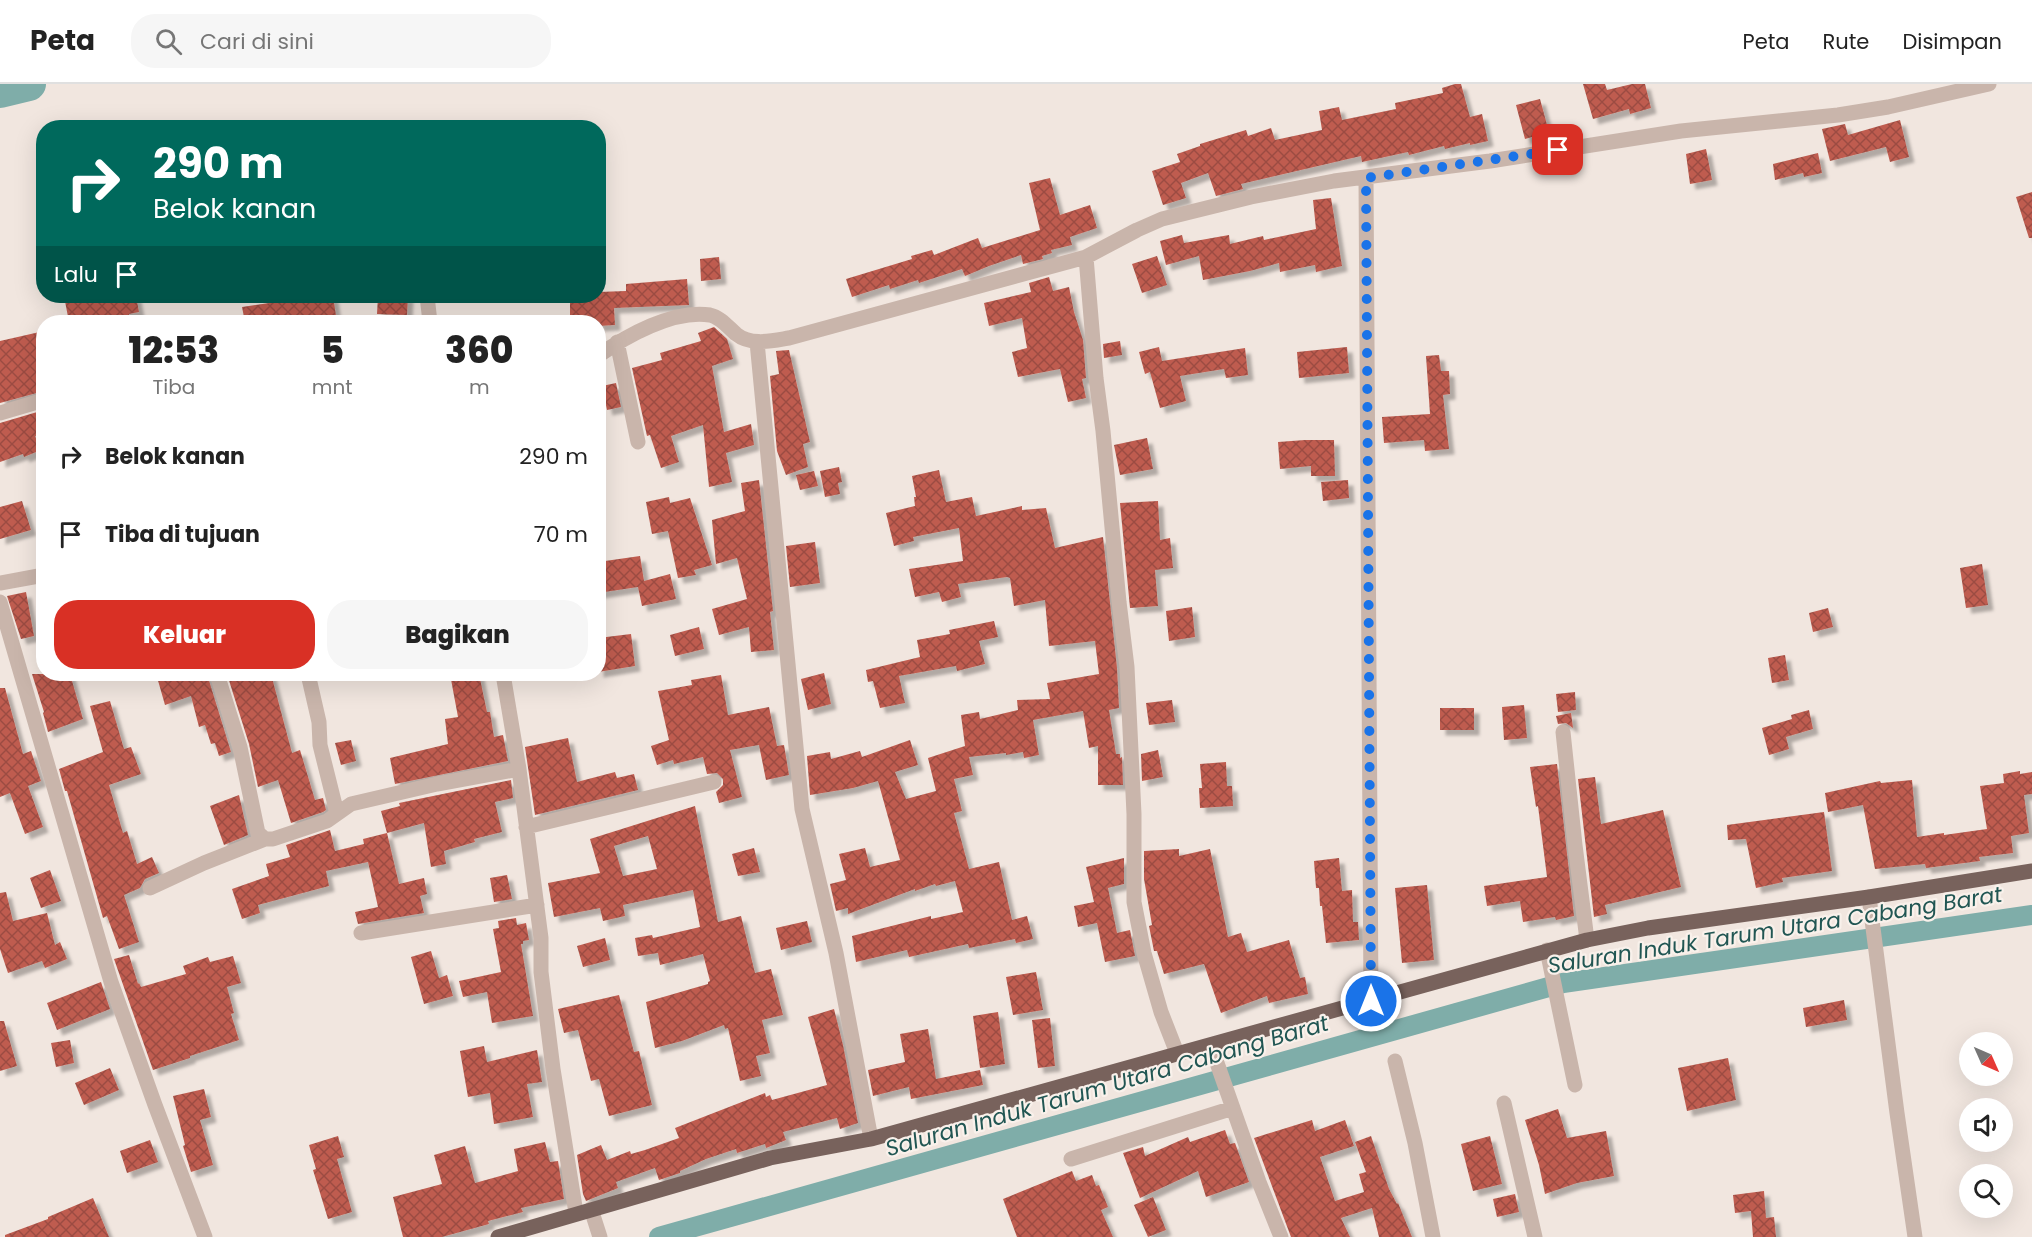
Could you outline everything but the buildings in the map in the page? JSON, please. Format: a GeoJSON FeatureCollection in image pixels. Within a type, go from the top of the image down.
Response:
{"type":"FeatureCollection","features":[{"type":"Feature","properties":{"kind":"main road"},"geometry":{"type":"LineString","coordinates":[[498,1237],[770,1158],[871,1138],[1177,1053],[1211,1046],[1587,940],[1648,928],[1870,905],[2032,871]]}},
{"type":"Feature","properties":{"kind":"street"},"geometry":{"type":"LineString","coordinates":[[606,350],[631,334],[658,323],[697,315],[711,315],[746,340],[757,342],[789,338],[1086,257],[1162,219],[1290,189],[1681,131],[1838,115],[1888,107],[1989,84]]}},
{"type":"Feature","properties":{"kind":"street"},"geometry":{"type":"LineString","coordinates":[[1366,178],[1371,1001]]}},
{"type":"Feature","properties":{"kind":"street"},"geometry":{"type":"LineString","coordinates":[[1086,257],[1096,378],[1127,667],[1134,814],[1134,902],[1144,953],[1158,1002],[1177,1053]]}},
{"type":"Feature","properties":{"kind":"street"},"geometry":{"type":"LineString","coordinates":[[617,342],[638,442]]}},
{"type":"Feature","properties":{"kind":"street"},"geometry":{"type":"LineString","coordinates":[[757,342],[802,809],[836,952],[871,1138]]}},
{"type":"Feature","properties":{"kind":"street"},"geometry":{"type":"LineString","coordinates":[[0,412],[36,402]]}},
{"type":"Feature","properties":{"kind":"street"},"geometry":{"type":"LineString","coordinates":[[0,583],[36,576]]}},
{"type":"Feature","properties":{"kind":"street"},"geometry":{"type":"LineString","coordinates":[[0,602],[111,982],[205,1237]]}},
{"type":"Feature","properties":{"kind":"street"},"geometry":{"type":"LineString","coordinates":[[219,681],[240,747],[258,833],[266,839]]}},
{"type":"Feature","properties":{"kind":"street"},"geometry":{"type":"LineString","coordinates":[[310,681],[319,722],[320,745],[337,813]]}},
{"type":"Feature","properties":{"kind":"street"},"geometry":{"type":"LineString","coordinates":[[503,681],[519,769],[541,938],[541,972],[553,1069],[576,1214]]}},
{"type":"Feature","properties":{"kind":"street"},"geometry":{"type":"LineString","coordinates":[[1563,732],[1587,940]]}},
{"type":"Feature","properties":{"kind":"street"},"geometry":{"type":"LineString","coordinates":[[150,888],[204,863],[266,839],[273,839],[327,821],[351,804],[437,784],[519,769]]}},
{"type":"Feature","properties":{"kind":"street"},"geometry":{"type":"LineString","coordinates":[[526,827],[714,782]]}},
{"type":"Feature","properties":{"kind":"street"},"geometry":{"type":"LineString","coordinates":[[361,933],[537,905]]}},
{"type":"Feature","properties":{"kind":"street"},"geometry":{"type":"LineString","coordinates":[[1870,905],[1897,1113],[1916,1237]]}},
{"type":"Feature","properties":{"kind":"street"},"geometry":{"type":"LineString","coordinates":[[1547,950],[1575,1085]]}},
{"type":"Feature","properties":{"kind":"street"},"geometry":{"type":"LineString","coordinates":[[1211,1046],[1281,1237]]}},
{"type":"Feature","properties":{"kind":"street"},"geometry":{"type":"LineString","coordinates":[[1395,1061],[1415,1143],[1433,1237]]}},
{"type":"Feature","properties":{"kind":"street"},"geometry":{"type":"LineString","coordinates":[[1504,1103],[1535,1237]]}},
{"type":"Feature","properties":{"kind":"street"},"geometry":{"type":"LineString","coordinates":[[1071,1159],[1231,1104]]}},
{"type":"Feature","properties":{"kind":"street"},"geometry":{"type":"LineString","coordinates":[[591,1209],[598,1232]]}},
{"type":"Feature","properties":{"kind":"waterway"},"geometry":{"type":"LineString","coordinates":[[0,91],[29,84]]}},
{"type":"Feature","properties":{"kind":"waterway","name":"Saluran Induk Tarum Utara Cabang Barat"},"geometry":{"type":"LineString","coordinates":[[659,1237],[1563,983],[2032,915]]}},
{"type":"Feature","properties":{"kind":"route"},"geometry":{"type":"LineString","coordinates":[[1371,1001],[1366,178],[1558,150]]}}]}
